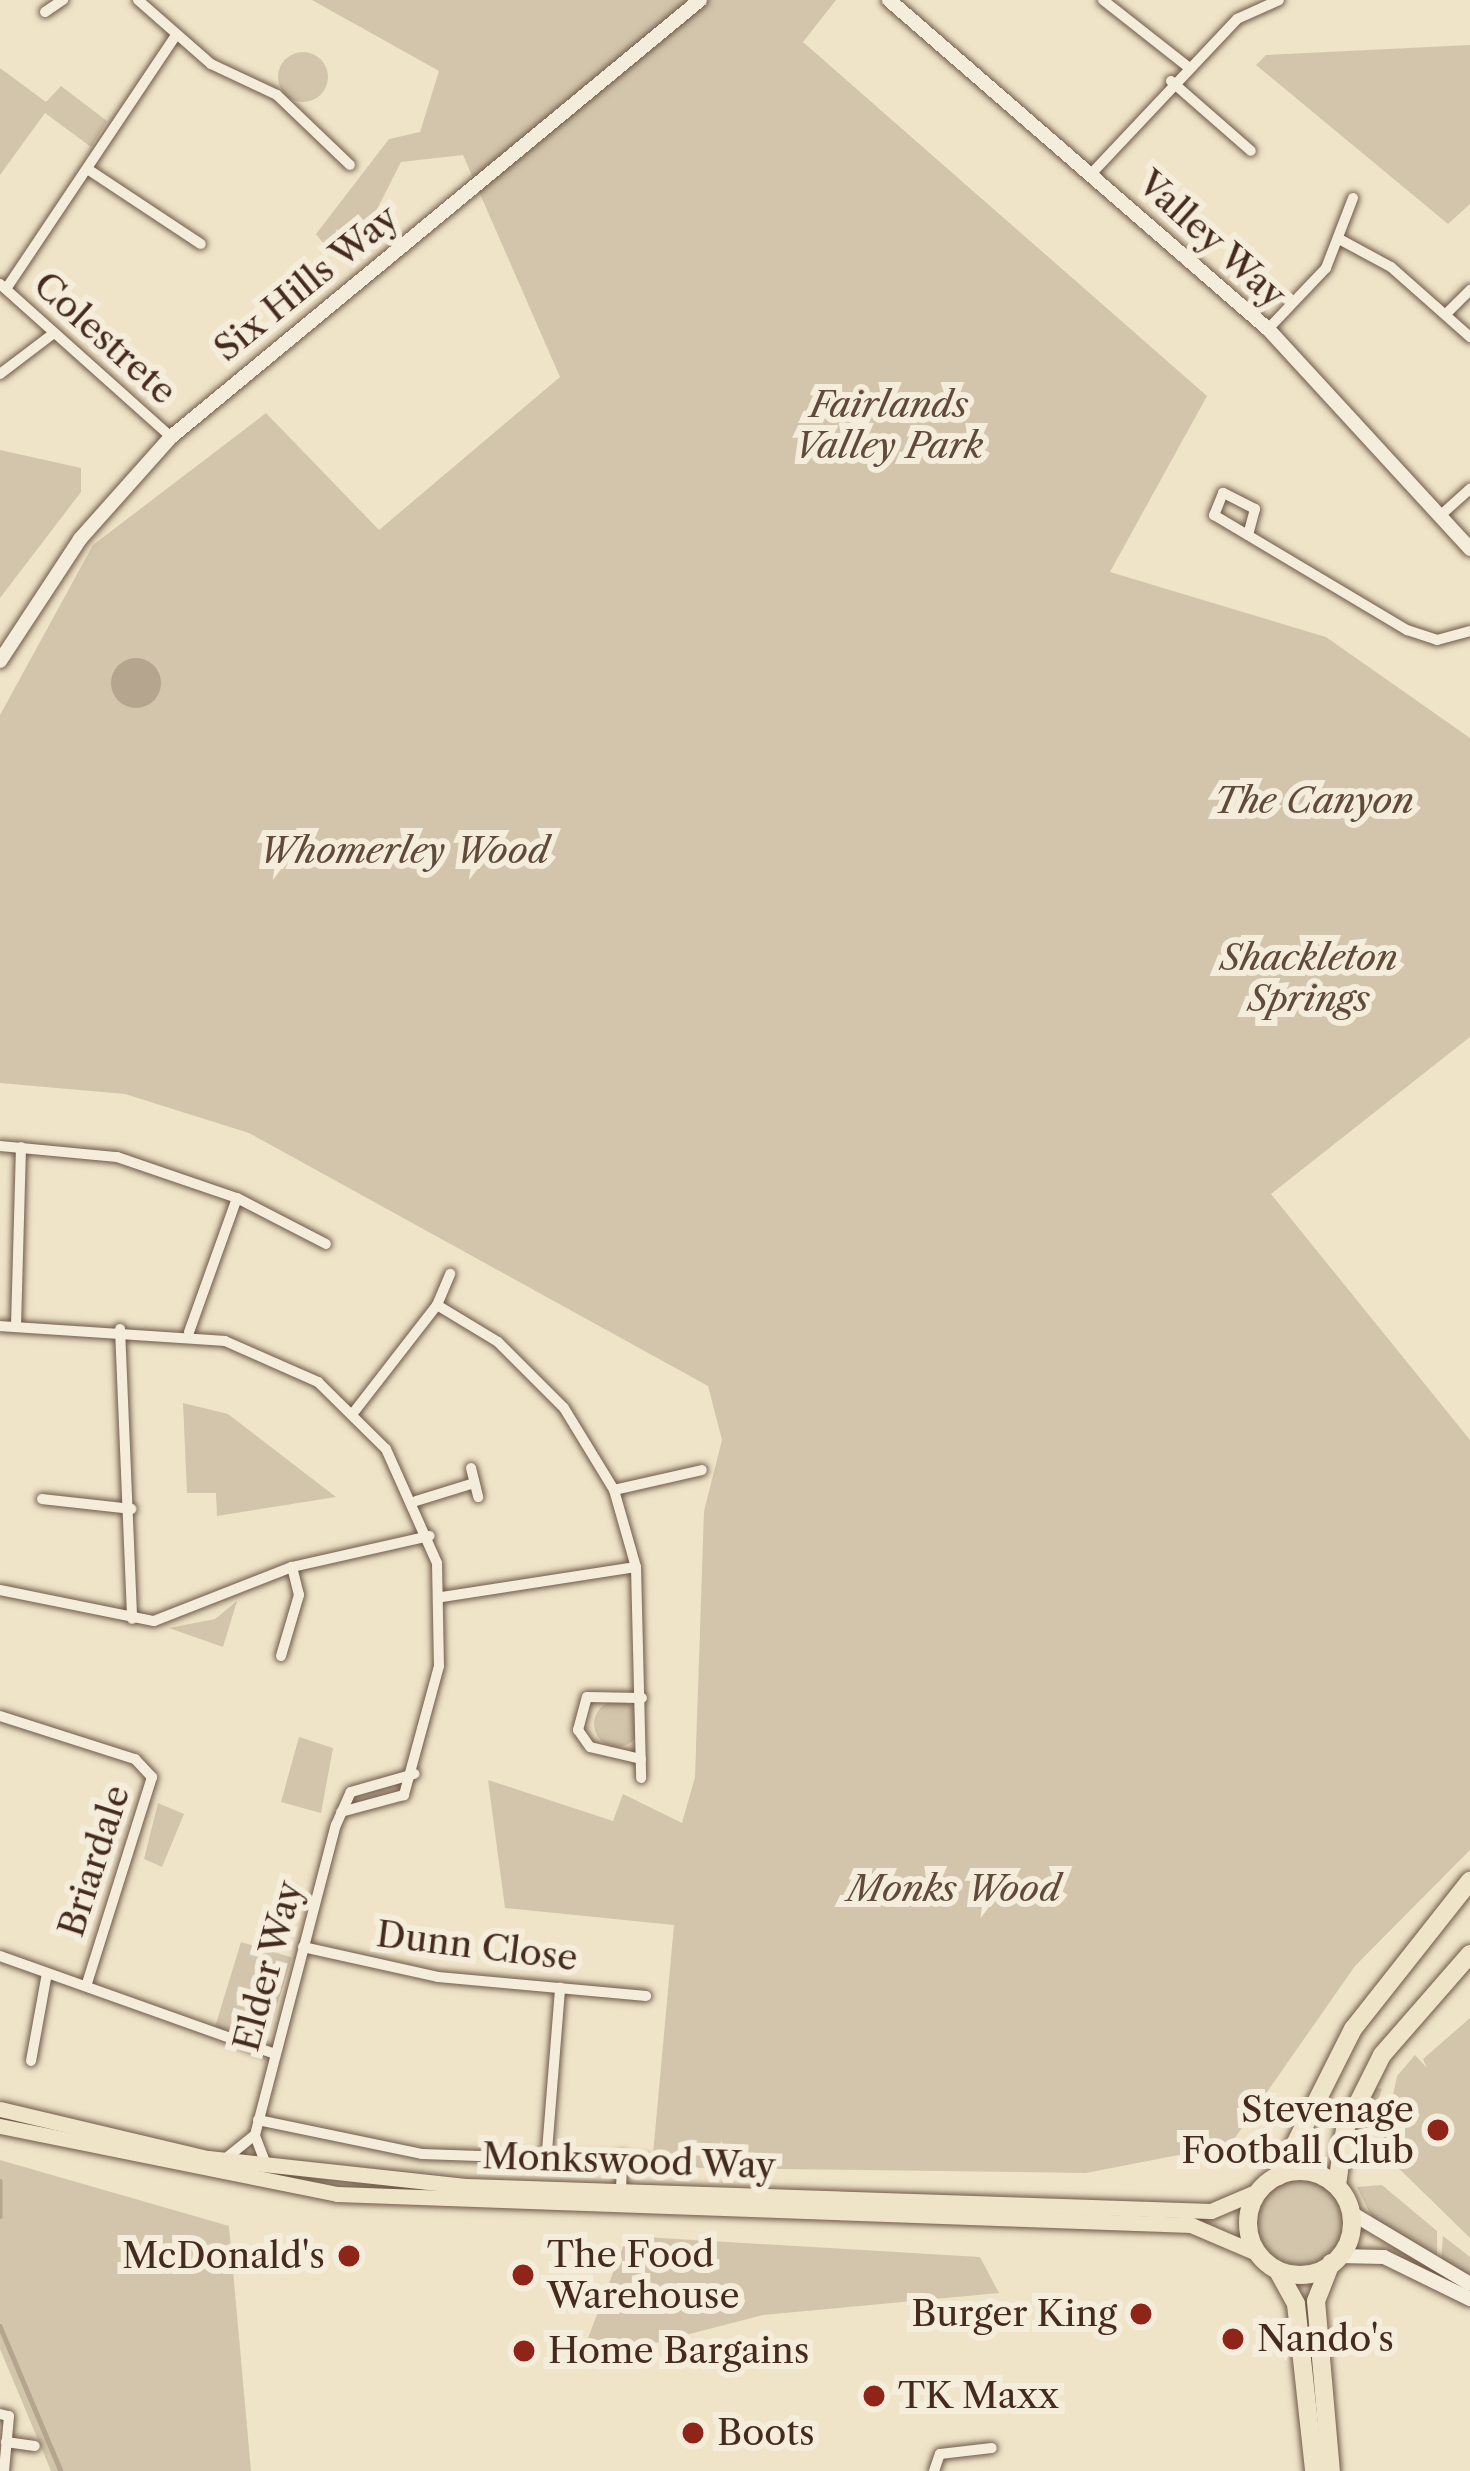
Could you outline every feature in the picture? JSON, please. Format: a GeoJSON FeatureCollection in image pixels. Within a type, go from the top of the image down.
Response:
{"type":"FeatureCollection","features":[{"type":"Feature","properties":{"kind":"highway"},"geometry":{"type":"LineString","coordinates":[[1314,2471],[1296,2304],[1279,2273],[1254,2252],[1258,2191],[1279,2176],[1353,2029],[1470,1881]]}},
{"type":"Feature","properties":{"kind":"highway"},"geometry":{"type":"LineString","coordinates":[[1337,2185],[1345,2129],[1382,2055],[1470,1954]]}},
{"type":"Feature","properties":{"kind":"highway"},"geometry":{"type":"LineString","coordinates":[[1279,2176],[1313,2172],[1337,2185],[1353,2214],[1316,2302],[1331,2471]]}},
{"type":"Feature","properties":{"kind":"highway"},"geometry":{"type":"LineString","coordinates":[[1279,2273],[1335,2260]]}},
{"type":"Feature","properties":{"kind":"main road","name":"Monkswood Way"},"geometry":{"type":"LineString","coordinates":[[0,2109],[267,2167],[621,2191],[1211,2211],[1258,2191]]}},
{"type":"Feature","properties":{"kind":"main road","name":"Monkswood Way"},"geometry":{"type":"LineString","coordinates":[[0,2126],[358,2196],[1191,2225],[1254,2252]]}},
{"type":"Feature","properties":{"kind":"street"},"geometry":{"type":"LineString","coordinates":[[45,12],[63,0]]}},
{"type":"Feature","properties":{"kind":"street"},"geometry":{"type":"LineString","coordinates":[[138,0],[176,35],[278,95],[350,165]]}},
{"type":"Feature","properties":{"kind":"street","name":"Six Hills Way"},"geometry":{"type":"LineString","coordinates":[[0,661],[80,539],[171,437],[700,0]]}},
{"type":"Feature","properties":{"kind":"street","name":"Valley Way"},"geometry":{"type":"LineString","coordinates":[[889,0],[1268,328],[1470,550]]}},
{"type":"Feature","properties":{"kind":"street"},"geometry":{"type":"LineString","coordinates":[[1102,0],[1187,66]]}},
{"type":"Feature","properties":{"kind":"street"},"geometry":{"type":"LineString","coordinates":[[1092,173],[1171,81],[1237,19],[1279,0]]}},
{"type":"Feature","properties":{"kind":"street"},"geometry":{"type":"LineString","coordinates":[[3,287],[89,170],[176,35]]}},
{"type":"Feature","properties":{"kind":"street"},"geometry":{"type":"LineString","coordinates":[[1171,81],[1251,152]]}},
{"type":"Feature","properties":{"kind":"street"},"geometry":{"type":"LineString","coordinates":[[89,170],[201,244]]}},
{"type":"Feature","properties":{"kind":"street"},"geometry":{"type":"LineString","coordinates":[[1268,328],[1341,240],[1353,199]]}},
{"type":"Feature","properties":{"kind":"street"},"geometry":{"type":"LineString","coordinates":[[1341,240],[1447,313],[1470,337]]}},
{"type":"Feature","properties":{"kind":"street","name":"Colestrete"},"geometry":{"type":"LineString","coordinates":[[3,287],[171,437]]}},
{"type":"Feature","properties":{"kind":"street"},"geometry":{"type":"LineString","coordinates":[[1447,313],[1470,290]]}},
{"type":"Feature","properties":{"kind":"street"},"geometry":{"type":"LineString","coordinates":[[0,374],[54,333]]}},
{"type":"Feature","properties":{"kind":"street"},"geometry":{"type":"LineString","coordinates":[[1442,514],[1470,489]]}},
{"type":"Feature","properties":{"kind":"street"},"geometry":{"type":"LineString","coordinates":[[1247,535],[1416,634],[1470,631]]}},
{"type":"Feature","properties":{"kind":"street"},"geometry":{"type":"LineString","coordinates":[[0,1146],[149,1164],[237,1198],[326,1244]]}},
{"type":"Feature","properties":{"kind":"street"},"geometry":{"type":"LineString","coordinates":[[16,1326],[21,1147]]}},
{"type":"Feature","properties":{"kind":"street"},"geometry":{"type":"LineString","coordinates":[[189,1331],[237,1198]]}},
{"type":"Feature","properties":{"kind":"street"},"geometry":{"type":"LineString","coordinates":[[354,1412],[437,1305],[450,1274]]}},
{"type":"Feature","properties":{"kind":"street"},"geometry":{"type":"LineString","coordinates":[[437,1305],[534,1374],[614,1490],[637,1567],[641,1778]]}},
{"type":"Feature","properties":{"kind":"street"},"geometry":{"type":"LineString","coordinates":[[0,1326],[189,1331],[292,1366],[354,1412],[416,1502],[430,1536],[442,1597],[417,1773],[388,1806],[341,1812]]}},
{"type":"Feature","properties":{"kind":"street"},"geometry":{"type":"LineString","coordinates":[[120,1329],[132,1619]]}},
{"type":"Feature","properties":{"kind":"street"},"geometry":{"type":"LineString","coordinates":[[471,1468],[478,1497]]}},
{"type":"Feature","properties":{"kind":"street"},"geometry":{"type":"LineString","coordinates":[[614,1490],[702,1470]]}},
{"type":"Feature","properties":{"kind":"street"},"geometry":{"type":"LineString","coordinates":[[416,1502],[474,1483]]}},
{"type":"Feature","properties":{"kind":"street"},"geometry":{"type":"LineString","coordinates":[[42,1499],[131,1509]]}},
{"type":"Feature","properties":{"kind":"street"},"geometry":{"type":"LineString","coordinates":[[0,1590],[132,1619],[182,1613],[292,1567],[430,1536]]}},
{"type":"Feature","properties":{"kind":"street"},"geometry":{"type":"LineString","coordinates":[[281,1656],[299,1594],[292,1567]]}},
{"type":"Feature","properties":{"kind":"street"},"geometry":{"type":"LineString","coordinates":[[442,1597],[637,1567]]}},
{"type":"Feature","properties":{"kind":"street"},"geometry":{"type":"LineString","coordinates":[[641,1759],[590,1747],[578,1730],[587,1697],[642,1697]]}},
{"type":"Feature","properties":{"kind":"street","name":"Briardale"},"geometry":{"type":"LineString","coordinates":[[0,1716],[135,1759],[152,1777],[86,1986]]}},
{"type":"Feature","properties":{"kind":"street"},"geometry":{"type":"LineString","coordinates":[[341,1812],[365,1783],[417,1773]]}},
{"type":"Feature","properties":{"kind":"street","name":"Elder Way"},"geometry":{"type":"LineString","coordinates":[[255,2135],[341,1812]]}},
{"type":"Feature","properties":{"kind":"street","name":"Dunn Close"},"geometry":{"type":"LineString","coordinates":[[303,1948],[438,1977],[646,1996]]}},
{"type":"Feature","properties":{"kind":"street"},"geometry":{"type":"LineString","coordinates":[[0,1955],[275,2054]]}},
{"type":"Feature","properties":{"kind":"street"},"geometry":{"type":"LineString","coordinates":[[31,2061],[47,1973]]}},
{"type":"Feature","properties":{"kind":"street"},"geometry":{"type":"LineString","coordinates":[[548,2151],[560,1988]]}},
{"type":"Feature","properties":{"kind":"street"},"geometry":{"type":"LineString","coordinates":[[258,2120],[422,2154],[548,2151],[649,2162]]}},
{"type":"Feature","properties":{"kind":"street"},"geometry":{"type":"LineString","coordinates":[[224,2160],[255,2135],[267,2167]]}},
{"type":"Feature","properties":{"kind":"street"},"geometry":{"type":"LineString","coordinates":[[621,2191],[622,2157]]}},
{"type":"Feature","properties":{"kind":"street"},"geometry":{"type":"LineString","coordinates":[[1353,2214],[1470,2284]]}},
{"type":"Feature","properties":{"kind":"street"},"geometry":{"type":"LineString","coordinates":[[1335,2260],[1384,2257],[1470,2299]]}},
{"type":"Feature","properties":{"kind":"street"},"geometry":{"type":"LineString","coordinates":[[0,2414],[6,2442],[4,2471]]}},
{"type":"Feature","properties":{"kind":"street"},"geometry":{"type":"LineString","coordinates":[[6,2442],[35,2446]]}},
{"type":"Feature","properties":{"kind":"street"},"geometry":{"type":"LineString","coordinates":[[934,2471],[940,2453],[992,2448]]}},
{"type":"Feature","properties":{"kind":"green space"},"geometry":{"type":"Polygon","coordinates":[[[312,0],[836,0],[803,42],[1207,396],[1110,572],[1326,637],[1470,738],[1470,1037],[1271,1194],[1470,1440],[1470,1850],[1355,1966],[1230,2145],[1086,2173],[699,2168],[653,2154],[674,1925],[505,1908],[488,1780],[613,1821],[623,1794],[682,1823],[695,1777],[704,1511],[722,1440],[708,1386],[249,1133],[125,1094],[0,1083],[0,715],[93,545],[266,413],[379,530],[560,377],[463,155],[401,162],[365,233],[329,250],[316,234],[389,139],[420,132],[439,71],[312,0]]]}},
{"type":"Feature","properties":{"kind":"green space"},"geometry":{"type":"Polygon","coordinates":[[[1470,45],[1470,204],[1448,224],[1256,65],[1266,55],[1470,45]]]}},
{"type":"Feature","properties":{"kind":"green space"},"geometry":{"type":"Polygon","coordinates":[[[303,52],[321,59],[328,77],[321,95],[303,102],[285,95],[278,77],[285,59],[303,52]]]}},
{"type":"Feature","properties":{"kind":"green space"},"geometry":{"type":"Polygon","coordinates":[[[0,68],[46,102],[61,86],[107,121],[91,147],[45,113],[0,175],[0,68]]]}},
{"type":"Feature","properties":{"kind":"green space"},"geometry":{"type":"Polygon","coordinates":[[[0,450],[81,468],[81,492],[0,598],[0,450]]]}},
{"type":"Feature","properties":{"kind":"green space"},"geometry":{"type":"Polygon","coordinates":[[[183,1403],[228,1414],[336,1497],[217,1516],[216,1493],[187,1493],[183,1403]]]}},
{"type":"Feature","properties":{"kind":"green space"},"geometry":{"type":"Polygon","coordinates":[[[237,1601],[223,1647],[169,1628],[215,1619],[237,1601]]]}},
{"type":"Feature","properties":{"kind":"green space"},"geometry":{"type":"Polygon","coordinates":[[[617,1701],[633,1708],[640,1724],[633,1740],[617,1747],[601,1740],[594,1724],[601,1708],[617,1701]]]}},
{"type":"Feature","properties":{"kind":"green space"},"geometry":{"type":"Polygon","coordinates":[[[299,1737],[333,1748],[321,1813],[281,1802],[299,1737]]]}},
{"type":"Feature","properties":{"kind":"green space"},"geometry":{"type":"Polygon","coordinates":[[[158,1803],[184,1814],[162,1867],[144,1859],[158,1803]]]}},
{"type":"Feature","properties":{"kind":"green space"},"geometry":{"type":"Polygon","coordinates":[[[241,1942],[292,1957],[265,2045],[214,2030],[241,1942]]]}},
{"type":"Feature","properties":{"kind":"green space","name":"Stevenage Football Club"},"geometry":{"type":"Polygon","coordinates":[[[1470,2018],[1470,2238],[1381,2151],[1397,2076],[1415,2055],[1427,2068],[1423,2059],[1470,2018]]]}},
{"type":"Feature","properties":{"kind":"green space"},"geometry":{"type":"Polygon","coordinates":[[[1373,2087],[1382,2089],[1352,2171],[1345,2148],[1373,2087]]]}},
{"type":"Feature","properties":{"kind":"green space"},"geometry":{"type":"Polygon","coordinates":[[[0,2160],[229,2226],[251,2471],[51,2471],[0,2349],[0,2160]]]}},
{"type":"Feature","properties":{"kind":"green space"},"geometry":{"type":"Polygon","coordinates":[[[1300,2179],[1316,2182],[1330,2192],[1340,2206],[1340,2238],[1330,2252],[1316,2262],[1300,2265],[1284,2262],[1270,2252],[1260,2238],[1257,2222],[1260,2206],[1270,2192],[1284,2182],[1300,2179]]]}},
{"type":"Feature","properties":{"kind":"green space"},"geometry":{"type":"Polygon","coordinates":[[[1382,2185],[1437,2231],[1437,2262],[1378,2230],[1357,2187],[1382,2185]]]}},
{"type":"Feature","properties":{"kind":"green space"},"geometry":{"type":"Polygon","coordinates":[[[627,2236],[980,2257],[999,2293],[763,2315],[616,2353],[585,2346],[627,2236]]]}},
{"type":"Feature","properties":{"kind":"green space"},"geometry":{"type":"Polygon","coordinates":[[[1443,2236],[1470,2257],[1470,2277],[1441,2261],[1443,2236]]]}},
{"type":"Feature","properties":{"kind":"shaded area"},"geometry":{"type":"Polygon","coordinates":[[[126,659],[146,659],[160,673],[160,693],[146,707],[126,707],[112,693],[112,673],[126,659]]]}},
{"type":"Feature","properties":{"kind":"waterway"},"geometry":{"type":"LineString","coordinates":[[0,2181],[0,2216]]}},
{"type":"Feature","properties":{"kind":"waterway"},"geometry":{"type":"LineString","coordinates":[[0,2326],[61,2471]]}},
{"type":"Feature","properties":{"kind":"place","name":"Stevenage Football Club"},"geometry":{"type":"Point","coordinates":[1438,2130]}},
{"type":"Feature","properties":{"kind":"place","name":"McDonald's"},"geometry":{"type":"Point","coordinates":[349,2256]}},
{"type":"Feature","properties":{"kind":"place","name":"The Food Warehouse"},"geometry":{"type":"Point","coordinates":[523,2275]}},
{"type":"Feature","properties":{"kind":"place","name":"Burger King"},"geometry":{"type":"Point","coordinates":[1141,2314]}},
{"type":"Feature","properties":{"kind":"place","name":"Nando's"},"geometry":{"type":"Point","coordinates":[1233,2339]}},
{"type":"Feature","properties":{"kind":"place","name":"Home Bargains"},"geometry":{"type":"Point","coordinates":[524,2351]}},
{"type":"Feature","properties":{"kind":"place","name":"TK Maxx"},"geometry":{"type":"Point","coordinates":[874,2396]}},
{"type":"Feature","properties":{"kind":"place","name":"Boots"},"geometry":{"type":"Point","coordinates":[693,2433]}},
{"type":"Feature","properties":{"kind":"park label","name":"Fairlands Valley Park"},"geometry":{"type":"Point","coordinates":[889,424]}},
{"type":"Feature","properties":{"kind":"park label","name":"The Canyon"},"geometry":{"type":"Point","coordinates":[1314,801]}},
{"type":"Feature","properties":{"kind":"park label","name":"Whomerley Wood"},"geometry":{"type":"Point","coordinates":[404,851]}},
{"type":"Feature","properties":{"kind":"park label","name":"Shackleton Springs"},"geometry":{"type":"Point","coordinates":[1309,978]}},
{"type":"Feature","properties":{"kind":"park label","name":"Monks Wood"},"geometry":{"type":"Point","coordinates":[954,1889]}}]}
